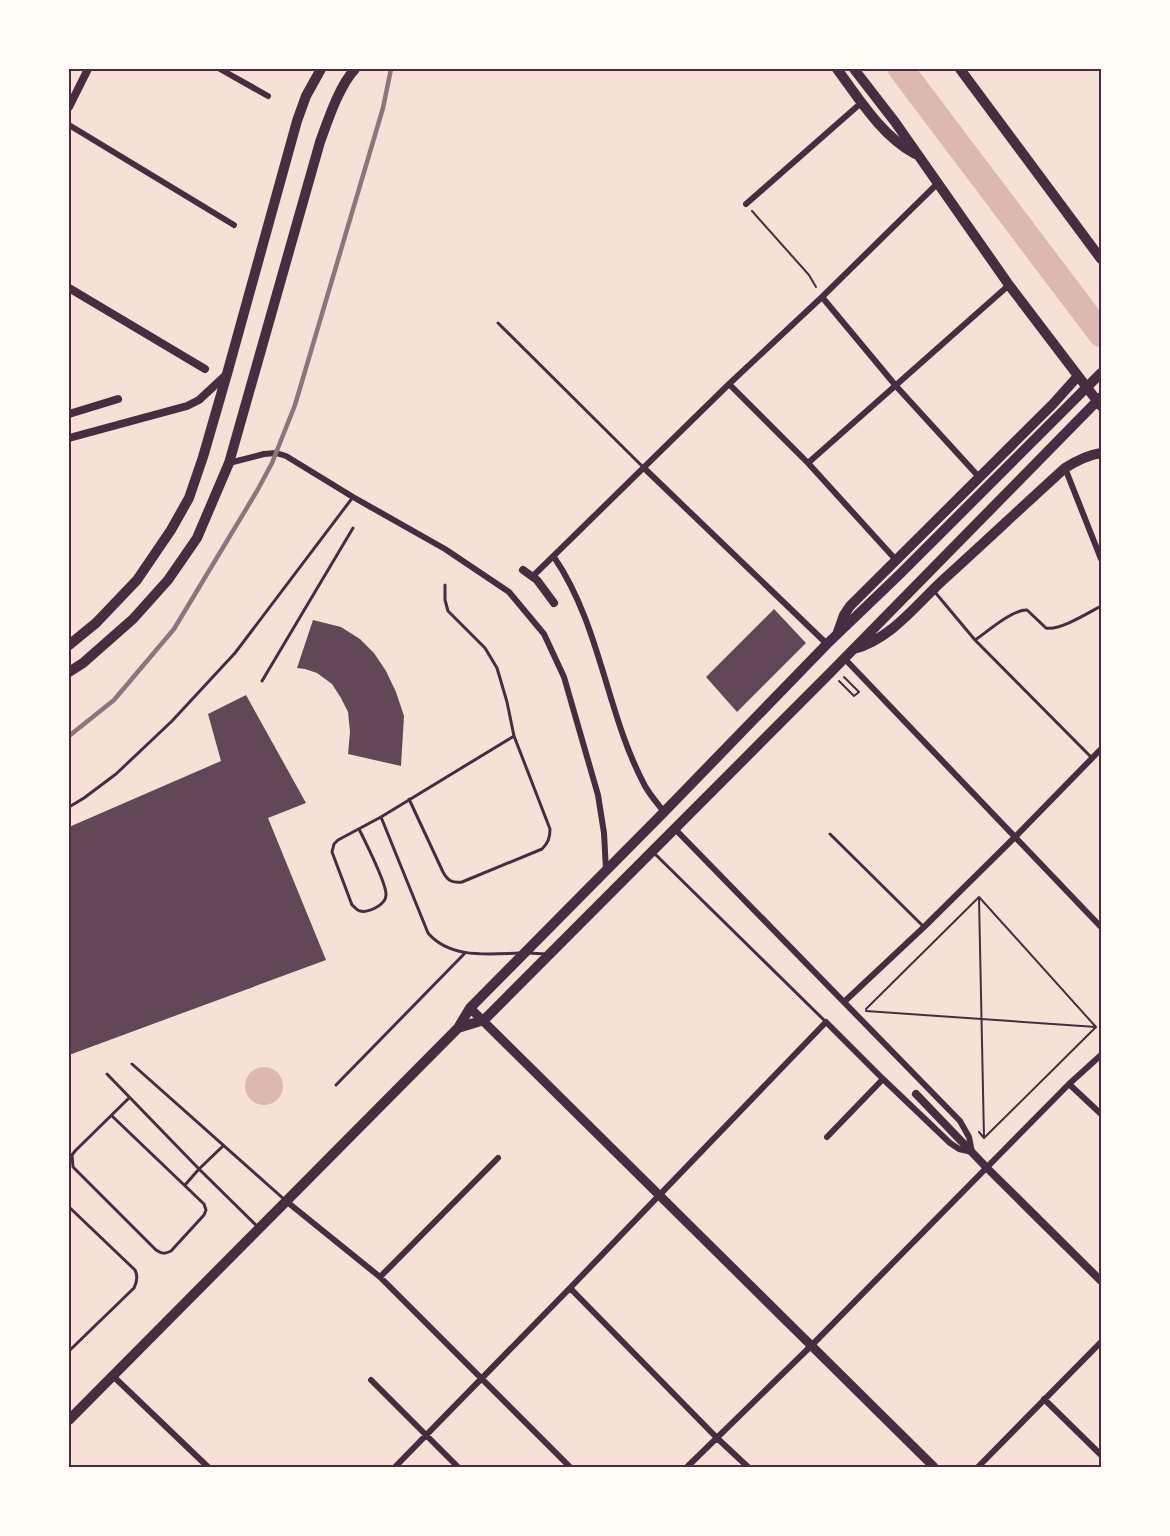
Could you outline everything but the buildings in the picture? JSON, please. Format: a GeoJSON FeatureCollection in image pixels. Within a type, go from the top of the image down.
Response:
{"type":"FeatureCollection","features":[{"type":"Feature","properties":{"kind":"main road"},"geometry":{"type":"LineString","coordinates":[[69,645],[96,623],[137,580],[171,531],[189,498],[227,374],[297,121],[306,96],[321,69]]}},
{"type":"Feature","properties":{"kind":"main road"},"geometry":{"type":"LineString","coordinates":[[69,672],[119,632],[168,580],[197,538],[229,463],[320,142],[334,105],[355,69]]}},
{"type":"Feature","properties":{"kind":"main road"},"geometry":{"type":"LineString","coordinates":[[837,69],[861,103],[894,140],[918,155]]}},
{"type":"Feature","properties":{"kind":"main road"},"geometry":{"type":"LineString","coordinates":[[854,69],[895,122],[1009,285],[1101,406]]}},
{"type":"Feature","properties":{"kind":"main road"},"geometry":{"type":"LineString","coordinates":[[960,69],[1100,256]]}},
{"type":"Feature","properties":{"kind":"main road"},"geometry":{"type":"LineString","coordinates":[[69,1420],[458,1028],[470,1008],[827,644],[1101,373]]}},
{"type":"Feature","properties":{"kind":"main road"},"geometry":{"type":"LineString","coordinates":[[838,633],[840,623],[850,606],[1053,404],[1078,376]]}},
{"type":"Feature","properties":{"kind":"main road"},"geometry":{"type":"LineString","coordinates":[[458,1028],[484,1020],[1101,397]]}},
{"type":"Feature","properties":{"kind":"main road"},"geometry":{"type":"LineString","coordinates":[[847,654],[883,636],[1065,468],[1077,460],[1101,453]]}},
{"type":"Feature","properties":{"kind":"main road"},"geometry":{"type":"LineString","coordinates":[[470,1008],[934,1467]]}},
{"type":"Feature","properties":{"kind":"street"},"geometry":{"type":"LineString","coordinates":[[69,107],[88,69]]}},
{"type":"Feature","properties":{"kind":"street"},"geometry":{"type":"LineString","coordinates":[[220,69],[268,96]]}},
{"type":"Feature","properties":{"kind":"street"},"geometry":{"type":"LineString","coordinates":[[746,204],[861,103]]}},
{"type":"Feature","properties":{"kind":"street"},"geometry":{"type":"LineString","coordinates":[[69,125],[234,225]]}},
{"type":"Feature","properties":{"kind":"street"},"geometry":{"type":"LineString","coordinates":[[533,576],[938,183]]}},
{"type":"Feature","properties":{"kind":"street"},"geometry":{"type":"LineString","coordinates":[[808,463],[1009,285]]}},
{"type":"Feature","properties":{"kind":"street"},"geometry":{"type":"LineString","coordinates":[[69,288],[205,369]]}},
{"type":"Feature","properties":{"kind":"street"},"geometry":{"type":"LineString","coordinates":[[822,297],[896,386],[979,477]]}},
{"type":"Feature","properties":{"kind":"street"},"geometry":{"type":"LineString","coordinates":[[69,438],[187,406],[199,400],[227,374]]}},
{"type":"Feature","properties":{"kind":"street"},"geometry":{"type":"LineString","coordinates":[[729,384],[808,463],[896,560]]}},
{"type":"Feature","properties":{"kind":"street"},"geometry":{"type":"LineString","coordinates":[[69,414],[118,399]]}},
{"type":"Feature","properties":{"kind":"street"},"geometry":{"type":"LineString","coordinates":[[229,463],[264,454],[276,453],[286,456],[446,549],[509,592],[544,634],[564,677],[598,795],[604,833],[606,870]]}},
{"type":"Feature","properties":{"kind":"street"},"geometry":{"type":"LineString","coordinates":[[644,468],[827,644]]}},
{"type":"Feature","properties":{"kind":"street"},"geometry":{"type":"LineString","coordinates":[[1065,468],[1101,559]]}},
{"type":"Feature","properties":{"kind":"street"},"geometry":{"type":"LineString","coordinates":[[554,557],[564,572],[589,629],[636,766],[647,789],[664,812]]}},
{"type":"Feature","properties":{"kind":"street"},"geometry":{"type":"LineString","coordinates":[[523,570],[533,576],[554,603]]}},
{"type":"Feature","properties":{"kind":"street"},"geometry":{"type":"LineString","coordinates":[[847,654],[1101,927]]}},
{"type":"Feature","properties":{"kind":"street"},"geometry":{"type":"LineString","coordinates":[[844,1002],[924,927],[1101,749]]}},
{"type":"Feature","properties":{"kind":"street"},"geometry":{"type":"LineString","coordinates":[[675,829],[960,1121],[969,1137],[972,1152]]}},
{"type":"Feature","properties":{"kind":"street"},"geometry":{"type":"LineString","coordinates":[[395,1467],[660,1196],[826,1022],[950,1143],[959,1149],[972,1152]]}},
{"type":"Feature","properties":{"kind":"street"},"geometry":{"type":"LineString","coordinates":[[687,1467],[1101,1055]]}},
{"type":"Feature","properties":{"kind":"street"},"geometry":{"type":"LineString","coordinates":[[827,1137],[883,1079]]}},
{"type":"Feature","properties":{"kind":"street"},"geometry":{"type":"LineString","coordinates":[[1070,1084],[1101,1114]]}},
{"type":"Feature","properties":{"kind":"street"},"geometry":{"type":"LineString","coordinates":[[916,1094],[1101,1281]]}},
{"type":"Feature","properties":{"kind":"street"},"geometry":{"type":"LineString","coordinates":[[380,1277],[498,1158]]}},
{"type":"Feature","properties":{"kind":"street"},"geometry":{"type":"LineString","coordinates":[[286,1201],[380,1277],[570,1467]]}},
{"type":"Feature","properties":{"kind":"street"},"geometry":{"type":"LineString","coordinates":[[570,1288],[748,1467]]}},
{"type":"Feature","properties":{"kind":"street"},"geometry":{"type":"LineString","coordinates":[[978,1467],[1101,1342]]}},
{"type":"Feature","properties":{"kind":"street"},"geometry":{"type":"LineString","coordinates":[[113,1376],[208,1467]]}},
{"type":"Feature","properties":{"kind":"street"},"geometry":{"type":"LineString","coordinates":[[371,1380],[458,1467]]}},
{"type":"Feature","properties":{"kind":"street"},"geometry":{"type":"LineString","coordinates":[[1044,1399],[1101,1455]]}},
{"type":"Feature","properties":{"kind":"lane"},"geometry":{"type":"LineString","coordinates":[[498,323],[644,468]]}},
{"type":"Feature","properties":{"kind":"lane"},"geometry":{"type":"LineString","coordinates":[[69,807],[116,774],[172,721],[235,653],[353,497]]}},
{"type":"Feature","properties":{"kind":"lane"},"geometry":{"type":"LineString","coordinates":[[262,681],[353,528]]}},
{"type":"Feature","properties":{"kind":"lane"},"geometry":{"type":"LineString","coordinates":[[409,800],[443,872],[448,880],[455,883],[542,849],[550,838],[550,829],[514,736],[507,702],[496,668],[485,648],[448,611],[445,585]]}},
{"type":"Feature","properties":{"kind":"lane"},"geometry":{"type":"LineString","coordinates":[[933,589],[975,640],[1092,758]]}},
{"type":"Feature","properties":{"kind":"lane"},"geometry":{"type":"LineString","coordinates":[[975,640],[1015,612],[1023,609],[1050,630],[1101,606]]}},
{"type":"Feature","properties":{"kind":"lane"},"geometry":{"type":"LineString","coordinates":[[359,829],[386,893],[384,903],[361,911],[352,905],[332,852],[334,844],[338,840],[381,817],[514,736]]}},
{"type":"Feature","properties":{"kind":"lane"},"geometry":{"type":"LineString","coordinates":[[381,817],[429,933],[435,941],[465,953],[550,954]]}},
{"type":"Feature","properties":{"kind":"lane"},"geometry":{"type":"LineString","coordinates":[[830,834],[924,927]]}},
{"type":"Feature","properties":{"kind":"lane"},"geometry":{"type":"LineString","coordinates":[[652,852],[826,1022]]}},
{"type":"Feature","properties":{"kind":"lane"},"geometry":{"type":"LineString","coordinates":[[336,1086],[465,953]]}},
{"type":"Feature","properties":{"kind":"lane"},"geometry":{"type":"LineString","coordinates":[[132,1064],[286,1201]]}},
{"type":"Feature","properties":{"kind":"lane"},"geometry":{"type":"LineString","coordinates":[[107,1074],[259,1228]]}},
{"type":"Feature","properties":{"kind":"lane"},"geometry":{"type":"LineString","coordinates":[[112,1116],[204,1204],[206,1210],[204,1215],[166,1254],[156,1250],[73,1167],[72,1155],[75,1151],[129,1098]]}},
{"type":"Feature","properties":{"kind":"lane"},"geometry":{"type":"LineString","coordinates":[[185,1185],[223,1146]]}},
{"type":"Feature","properties":{"kind":"lane"},"geometry":{"type":"LineString","coordinates":[[69,1207],[137,1273],[134,1288],[69,1351]]}},
{"type":"Feature","properties":{"kind":"path"},"geometry":{"type":"LineString","coordinates":[[746,204],[809,276],[822,297]]}},
{"type":"Feature","properties":{"kind":"path"},"geometry":{"type":"LineString","coordinates":[[830,673],[854,696],[859,692]]}},
{"type":"Feature","properties":{"kind":"path"},"geometry":{"type":"LineString","coordinates":[[864,1011],[979,897]]}},
{"type":"Feature","properties":{"kind":"path"},"geometry":{"type":"LineString","coordinates":[[979,897],[984,1138]]}},
{"type":"Feature","properties":{"kind":"path"},"geometry":{"type":"LineString","coordinates":[[979,897],[1096,1027]]}},
{"type":"Feature","properties":{"kind":"path"},"geometry":{"type":"LineString","coordinates":[[864,1011],[1096,1027]]}},
{"type":"Feature","properties":{"kind":"path"},"geometry":{"type":"LineString","coordinates":[[864,1011],[872,1020]]}},
{"type":"Feature","properties":{"kind":"path"},"geometry":{"type":"LineString","coordinates":[[984,1138],[1096,1027]]}},
{"type":"Feature","properties":{"kind":"path"},"geometry":{"type":"LineString","coordinates":[[976,1130],[984,1138]]}},
{"type":"Feature","properties":{"kind":"shaded area"},"geometry":{"type":"Polygon","coordinates":[[[264,1067],[271,1068],[277,1073],[282,1079],[282,1093],[277,1099],[271,1104],[264,1105],[257,1104],[251,1099],[246,1093],[245,1086],[246,1079],[251,1073],[257,1068],[264,1067]]]}},
{"type":"Feature","properties":{"kind":"waterway"},"geometry":{"type":"LineString","coordinates":[[901,69],[1101,334]]}},
{"type":"Feature","properties":{"kind":"railway"},"geometry":{"type":"LineString","coordinates":[[69,736],[114,700],[174,629],[272,463],[295,405],[383,108],[391,69]]}}]}
